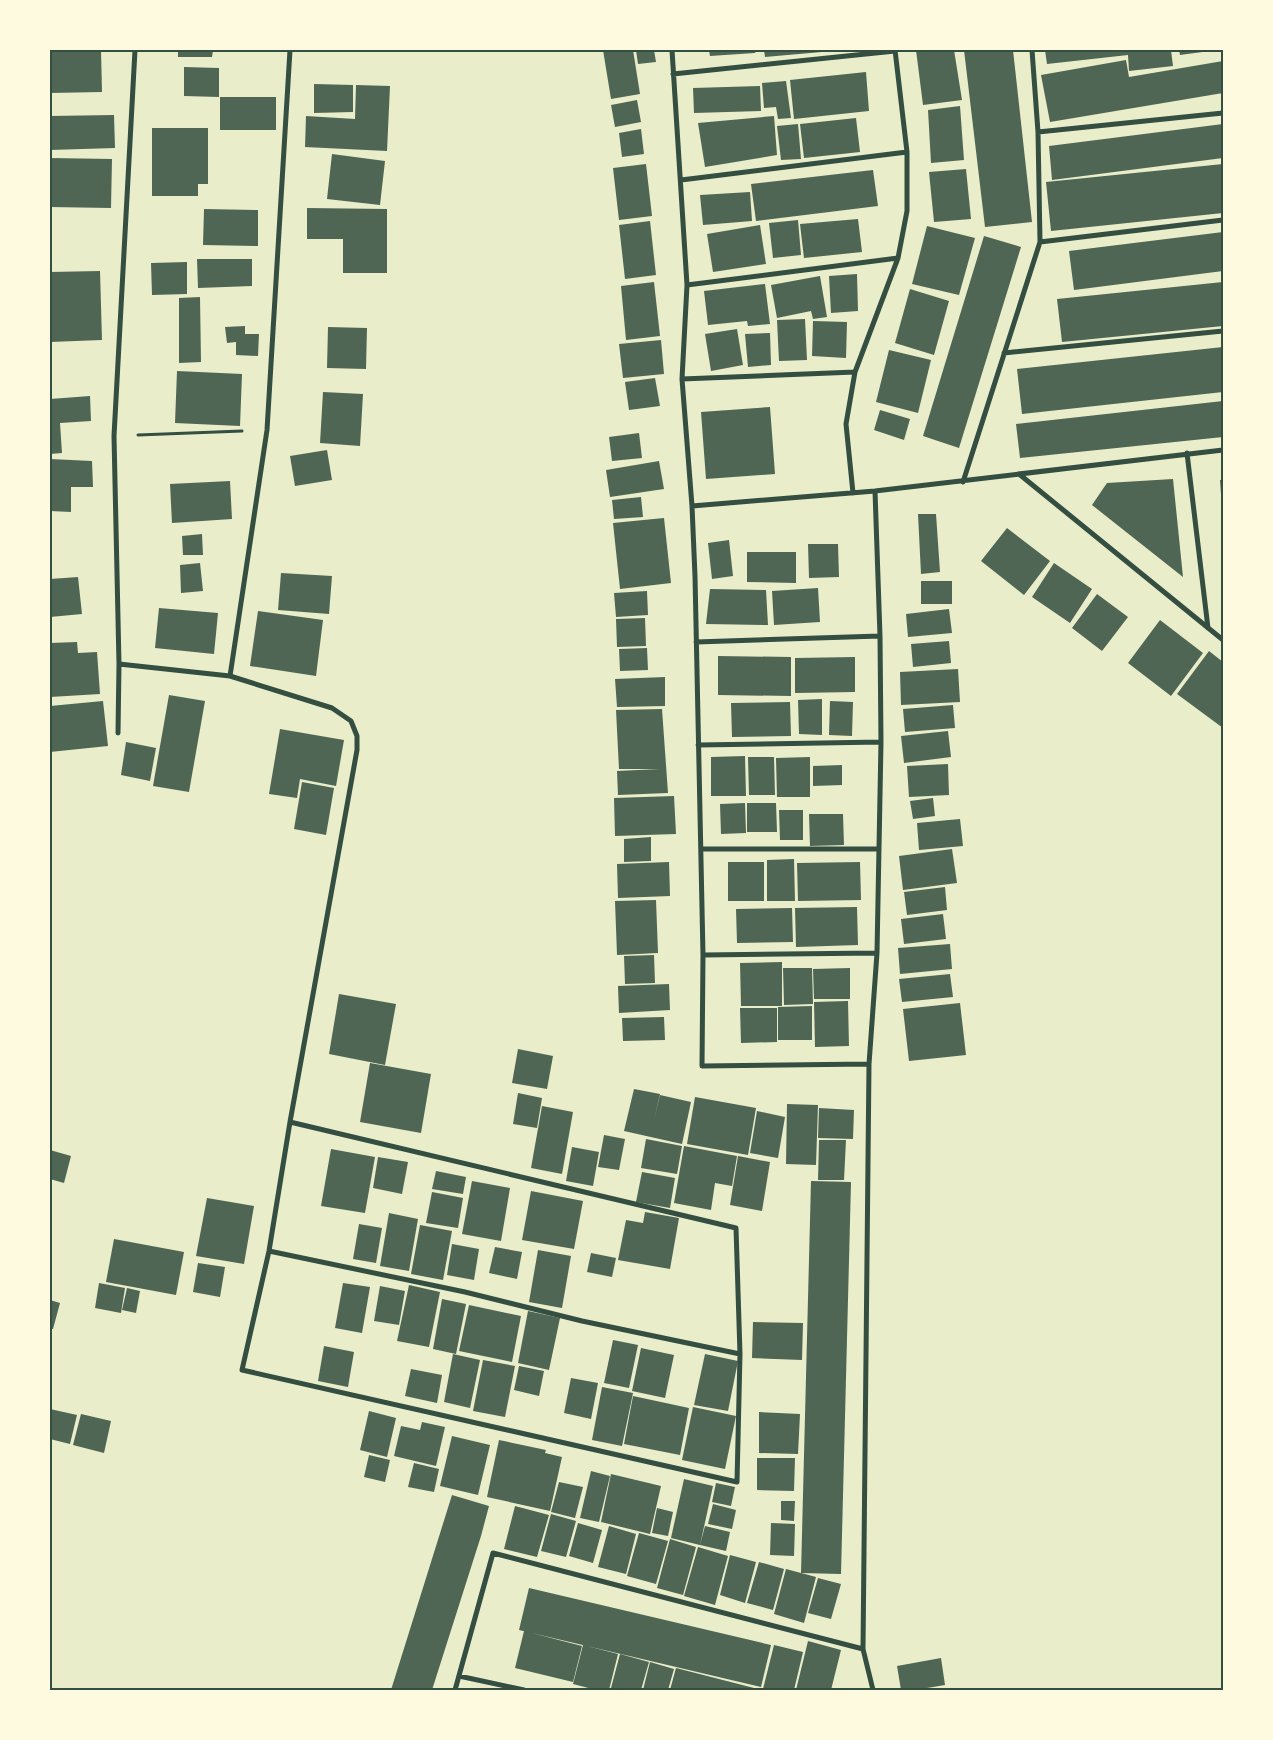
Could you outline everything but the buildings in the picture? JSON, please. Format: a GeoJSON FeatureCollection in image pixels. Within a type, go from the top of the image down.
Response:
{"type":"FeatureCollection","features":[{"type":"Feature","properties":{"kind":"street"},"geometry":{"type":"LineString","coordinates":[[118,733],[119,664],[114,436],[136,50]]}},
{"type":"Feature","properties":{"kind":"street"},"geometry":{"type":"LineString","coordinates":[[230,676],[268,430],[290,50]]}},
{"type":"Feature","properties":{"kind":"street"},"geometry":{"type":"LineString","coordinates":[[672,50],[687,285],[682,379],[692,506],[696,642],[703,955],[702,1066],[869,1064]]}},
{"type":"Feature","properties":{"kind":"street"},"geometry":{"type":"LineString","coordinates":[[963,482],[1040,242],[1038,132],[1032,50]]}},
{"type":"Feature","properties":{"kind":"street"},"geometry":{"type":"LineString","coordinates":[[673,74],[895,51],[907,152],[907,211],[898,258],[855,372],[846,424],[853,493]]}},
{"type":"Feature","properties":{"kind":"street"},"geometry":{"type":"LineString","coordinates":[[1038,132],[1223,113]]}},
{"type":"Feature","properties":{"kind":"street"},"geometry":{"type":"LineString","coordinates":[[681,180],[907,152]]}},
{"type":"Feature","properties":{"kind":"street"},"geometry":{"type":"LineString","coordinates":[[1040,242],[1223,220]]}},
{"type":"Feature","properties":{"kind":"street"},"geometry":{"type":"LineString","coordinates":[[687,285],[898,258]]}},
{"type":"Feature","properties":{"kind":"street"},"geometry":{"type":"LineString","coordinates":[[1004,353],[1223,331]]}},
{"type":"Feature","properties":{"kind":"street"},"geometry":{"type":"LineString","coordinates":[[682,379],[855,372]]}},
{"type":"Feature","properties":{"kind":"street"},"geometry":{"type":"LineString","coordinates":[[692,506],[963,482],[1223,450]]}},
{"type":"Feature","properties":{"kind":"street"},"geometry":{"type":"LineString","coordinates":[[1187,454],[1208,629]]}},
{"type":"Feature","properties":{"kind":"street"},"geometry":{"type":"LineString","coordinates":[[1019,474],[1223,640]]}},
{"type":"Feature","properties":{"kind":"street"},"geometry":{"type":"LineString","coordinates":[[873,1690],[863,1649],[869,1064],[877,953],[881,742],[876,491]]}},
{"type":"Feature","properties":{"kind":"street"},"geometry":{"type":"LineString","coordinates":[[696,642],[880,636]]}},
{"type":"Feature","properties":{"kind":"street"},"geometry":{"type":"LineString","coordinates":[[119,664],[230,676],[332,708],[351,721],[357,736],[357,750],[290,1122],[269,1251],[242,1370],[737,1482],[740,1354],[736,1228],[290,1122]]}},
{"type":"Feature","properties":{"kind":"street"},"geometry":{"type":"LineString","coordinates":[[698,745],[881,742]]}},
{"type":"Feature","properties":{"kind":"street"},"geometry":{"type":"LineString","coordinates":[[700,849],[878,849]]}},
{"type":"Feature","properties":{"kind":"street"},"geometry":{"type":"LineString","coordinates":[[703,955],[877,953]]}},
{"type":"Feature","properties":{"kind":"street"},"geometry":{"type":"LineString","coordinates":[[269,1251],[466,1292],[582,1321],[740,1354]]}},
{"type":"Feature","properties":{"kind":"street"},"geometry":{"type":"LineString","coordinates":[[455,1690],[493,1553],[863,1649]]}},
{"type":"Feature","properties":{"kind":"street"},"geometry":{"type":"LineString","coordinates":[[460,1676],[524,1690]]}},
{"type":"Feature","properties":{"kind":"path"},"geometry":{"type":"LineString","coordinates":[[114,436],[268,430]]}}]}
